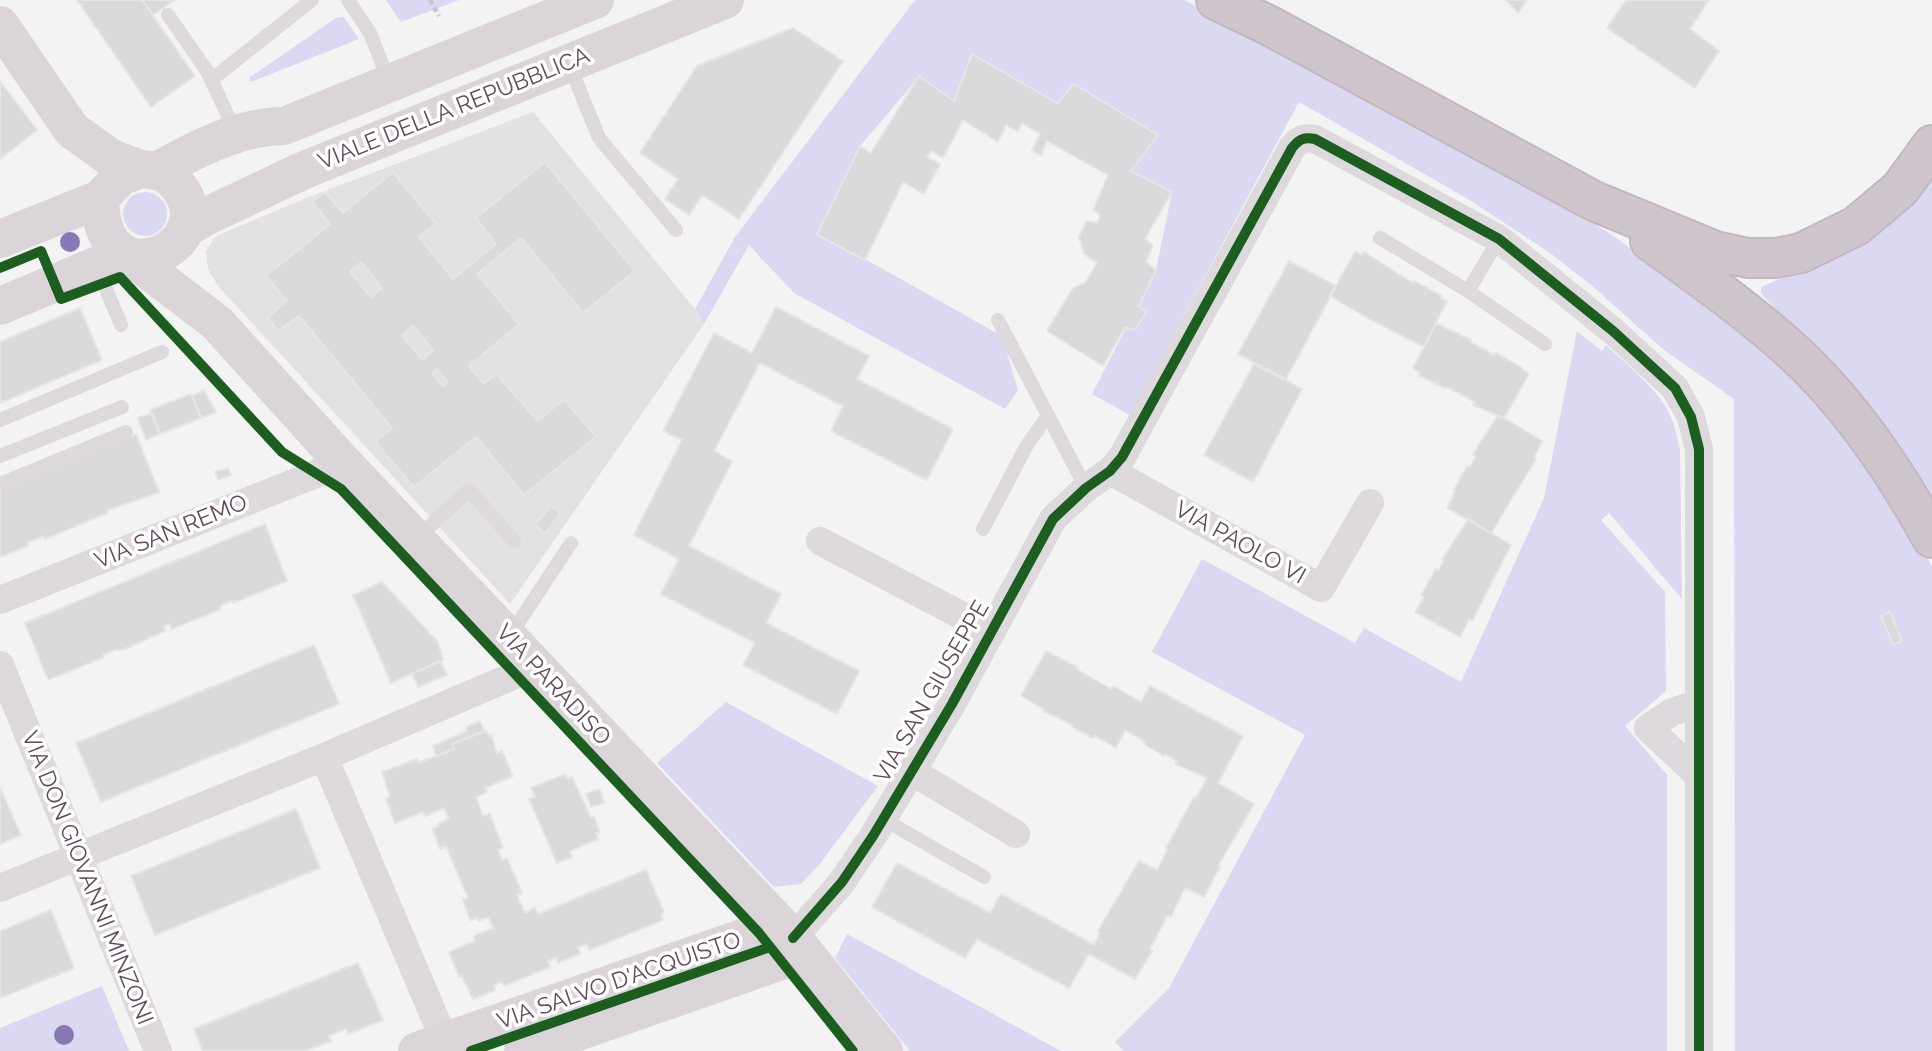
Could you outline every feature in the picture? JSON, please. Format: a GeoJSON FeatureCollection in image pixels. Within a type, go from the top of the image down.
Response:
{"type":"FeatureCollection","features":[{"type":"Feature","properties":{"kind":"highway"},"geometry":{"type":"LineString","coordinates":[[1216,0],[1270,26],[1594,201],[1715,251],[1748,258],[1776,258],[1801,253],[1856,226],[1900,189],[1932,145]]}},
{"type":"Feature","properties":{"kind":"highway"},"geometry":{"type":"LineString","coordinates":[[1236,0],[1270,26]]}},
{"type":"Feature","properties":{"kind":"highway"},"geometry":{"type":"LineString","coordinates":[[1594,201],[1704,280],[1790,349],[1872,442],[1932,538]]}},
{"type":"Feature","properties":{"kind":"street"},"geometry":{"type":"LineString","coordinates":[[0,239],[100,199],[120,177],[150,169],[237,134],[266,126],[284,126],[594,0]]}},
{"type":"Feature","properties":{"kind":"street","name":"VIALE DELLA REPUBBLICA"},"geometry":{"type":"LineString","coordinates":[[183,234],[302,171],[725,0]]}},
{"type":"Feature","properties":{"kind":"street"},"geometry":{"type":"LineString","coordinates":[[0,25],[72,130],[87,185],[100,199],[104,232],[117,259]]}},
{"type":"Feature","properties":{"kind":"street"},"geometry":{"type":"LineString","coordinates":[[0,306],[117,259],[152,258],[167,251],[183,234],[186,197],[174,179],[111,158],[72,130]]}},
{"type":"Feature","properties":{"kind":"street","name":"VIA SAN GIUSEPPE"},"geometry":{"type":"LineString","coordinates":[[792,939],[842,882],[883,819],[952,704],[1053,519],[1086,488],[1110,471],[1122,457],[1298,140],[1307,137],[1315,139],[1499,239]]}},
{"type":"Feature","properties":{"kind":"street","name":"VIA PARADISO"},"geometry":{"type":"LineString","coordinates":[[183,234],[188,278],[216,323],[339,458],[792,939],[884,1051]]}},
{"type":"Feature","properties":{"kind":"street"},"geometry":{"type":"LineString","coordinates":[[1499,239],[1613,331],[1675,388],[1691,417],[1699,449],[1699,1051]]}},
{"type":"Feature","properties":{"kind":"street","name":"VIA PARADISO"},"geometry":{"type":"LineString","coordinates":[[117,259],[216,323]]}},
{"type":"Feature","properties":{"kind":"street","name":"VIA SAN REMO"},"geometry":{"type":"LineString","coordinates":[[0,600],[316,474],[339,458]]}},
{"type":"Feature","properties":{"kind":"street","name":"VIA PAOLO VI"},"geometry":{"type":"LineString","coordinates":[[1110,471],[1321,588],[1370,503]]}},
{"type":"Feature","properties":{"kind":"street","name":"VIA SAN GIUSEPPE"},"geometry":{"type":"LineString","coordinates":[[820,541],[991,631]]}},
{"type":"Feature","properties":{"kind":"street","name":"VIA DON GIOVANNI MINZONI"},"geometry":{"type":"LineString","coordinates":[[0,665],[158,1051]]}},
{"type":"Feature","properties":{"kind":"street"},"geometry":{"type":"LineString","coordinates":[[0,888],[76,855],[324,757],[536,666]]}},
{"type":"Feature","properties":{"kind":"street"},"geometry":{"type":"LineString","coordinates":[[1698,775],[1648,728],[1672,712],[1699,703]]}},
{"type":"Feature","properties":{"kind":"street"},"geometry":{"type":"LineString","coordinates":[[324,757],[437,1048]]}},
{"type":"Feature","properties":{"kind":"street"},"geometry":{"type":"LineString","coordinates":[[911,771],[1016,834]]}},
{"type":"Feature","properties":{"kind":"street","name":"VIA SALVO D'ACQUISTO"},"geometry":{"type":"LineString","coordinates":[[437,1048],[792,939]]}},
{"type":"Feature","properties":{"kind":"street","name":"VIA SALVO D'ACQUISTO"},"geometry":{"type":"LineString","coordinates":[[523,1051],[792,939]]}},
{"type":"Feature","properties":{"kind":"lane"},"geometry":{"type":"LineString","coordinates":[[211,80],[312,0]]}},
{"type":"Feature","properties":{"kind":"lane"},"geometry":{"type":"LineString","coordinates":[[348,0],[370,33],[390,83]]}},
{"type":"Feature","properties":{"kind":"lane"},"geometry":{"type":"LineString","coordinates":[[168,15],[211,80],[237,134]]}},
{"type":"Feature","properties":{"kind":"lane"},"geometry":{"type":"LineString","coordinates":[[568,63],[599,138],[676,230]]}},
{"type":"Feature","properties":{"kind":"lane"},"geometry":{"type":"LineString","coordinates":[[1380,238],[1468,291],[1545,344]]}},
{"type":"Feature","properties":{"kind":"lane"},"geometry":{"type":"LineString","coordinates":[[1468,291],[1499,239]]}},
{"type":"Feature","properties":{"kind":"lane"},"geometry":{"type":"LineString","coordinates":[[117,259],[121,325]]}},
{"type":"Feature","properties":{"kind":"lane"},"geometry":{"type":"LineString","coordinates":[[998,320],[1086,488]]}},
{"type":"Feature","properties":{"kind":"lane"},"geometry":{"type":"LineString","coordinates":[[0,420],[162,352]]}},
{"type":"Feature","properties":{"kind":"lane"},"geometry":{"type":"LineString","coordinates":[[0,456],[122,407]]}},
{"type":"Feature","properties":{"kind":"lane"},"geometry":{"type":"LineString","coordinates":[[983,529],[1027,445],[1048,416]]}},
{"type":"Feature","properties":{"kind":"lane"},"geometry":{"type":"LineString","coordinates":[[0,484],[127,432]]}},
{"type":"Feature","properties":{"kind":"lane"},"geometry":{"type":"LineString","coordinates":[[416,539],[469,490],[514,541]]}},
{"type":"Feature","properties":{"kind":"lane"},"geometry":{"type":"LineString","coordinates":[[509,638],[571,543]]}},
{"type":"Feature","properties":{"kind":"lane"},"geometry":{"type":"LineString","coordinates":[[883,819],[984,877]]}},
{"type":"Feature","properties":{"kind":"path"},"geometry":{"type":"LineString","coordinates":[[430,0],[439,16]]}},
{"type":"Feature","properties":{"kind":"shaded area"},"geometry":{"type":"Polygon","coordinates":[[[386,0],[459,0],[401,22],[386,0]]]}},
{"type":"Feature","properties":{"kind":"shaded area"},"geometry":{"type":"Polygon","coordinates":[[[915,0],[1184,0],[1582,216],[1615,237],[1782,363],[1830,411],[1920,542],[1932,567],[1932,1051],[1735,1051],[1734,399],[1664,350],[1597,290],[1550,253],[1468,199],[1299,102],[1130,415],[1092,394],[1156,270],[1172,192],[1131,171],[1057,103],[978,57],[954,101],[919,77],[860,146],[865,259],[1002,336],[1018,390],[1005,409],[794,293],[749,245],[704,324],[695,309],[735,237],[915,0]]]}},
{"type":"Feature","properties":{"kind":"shaded area"},"geometry":{"type":"Polygon","coordinates":[[[344,17],[359,39],[251,82],[249,78],[336,18],[344,17]]]}},
{"type":"Feature","properties":{"kind":"shaded area"},"geometry":{"type":"Polygon","coordinates":[[[533,112],[695,309],[704,324],[510,604],[218,286],[208,269],[206,251],[215,237],[223,233],[304,199],[533,112]]]}},
{"type":"Feature","properties":{"kind":"shaded area"},"geometry":{"type":"Polygon","coordinates":[[[1932,174],[1932,507],[1799,335],[1761,293],[1761,287],[1840,253],[1932,174]]]}},
{"type":"Feature","properties":{"kind":"shaded area"},"geometry":{"type":"Polygon","coordinates":[[[145,192],[161,198],[167,214],[161,230],[145,236],[129,230],[123,214],[129,198],[145,192]]]}},
{"type":"Feature","properties":{"kind":"shaded area"},"geometry":{"type":"Polygon","coordinates":[[[1577,331],[1602,351],[1606,345],[1657,395],[1671,418],[1680,450],[1682,599],[1609,513],[1601,520],[1665,592],[1666,691],[1625,726],[1667,775],[1667,1051],[1124,1051],[1115,1042],[1169,988],[1305,735],[1152,652],[1202,559],[1355,643],[1364,628],[1461,682],[1544,498],[1577,331]]]}},
{"type":"Feature","properties":{"kind":"shaded area"},"geometry":{"type":"Polygon","coordinates":[[[726,702],[878,786],[819,865],[801,884],[774,887],[657,763],[726,702]]]}},
{"type":"Feature","properties":{"kind":"shaded area"},"geometry":{"type":"Polygon","coordinates":[[[847,934],[1061,1051],[910,1051],[835,958],[847,934]]]}},
{"type":"Feature","properties":{"kind":"shaded area"},"geometry":{"type":"Polygon","coordinates":[[[102,986],[129,1051],[0,1051],[0,1028],[102,986]]]}},
{"type":"Feature","properties":{"kind":"building"},"geometry":{"type":"Polygon","coordinates":[[[77,0],[142,0],[195,76],[151,107],[77,0]]]}},
{"type":"Feature","properties":{"kind":"building"},"geometry":{"type":"Polygon","coordinates":[[[142,0],[175,0],[153,15],[142,0]]]}},
{"type":"Feature","properties":{"kind":"building"},"geometry":{"type":"Polygon","coordinates":[[[1506,0],[1527,0],[1518,13],[1506,0]]]}},
{"type":"Feature","properties":{"kind":"building"},"geometry":{"type":"Polygon","coordinates":[[[1626,0],[1709,0],[1690,29],[1719,51],[1695,88],[1607,28],[1626,0]]]}},
{"type":"Feature","properties":{"kind":"building"},"geometry":{"type":"Polygon","coordinates":[[[793,28],[843,61],[739,219],[702,195],[689,215],[665,199],[678,179],[640,153],[697,66],[793,28]]]}},
{"type":"Feature","properties":{"kind":"building"},"geometry":{"type":"Polygon","coordinates":[[[972,54],[1057,103],[1074,84],[1158,135],[1131,171],[1172,192],[1145,239],[1153,245],[1146,262],[1156,270],[1139,306],[1146,312],[1135,330],[1125,327],[1103,366],[1047,331],[1073,288],[1085,283],[1097,263],[1084,254],[1079,237],[1087,221],[1097,223],[1100,216],[1094,209],[1108,175],[1047,141],[1041,155],[1032,151],[1040,134],[1022,123],[1018,131],[1006,125],[998,142],[963,120],[943,158],[931,151],[927,157],[940,164],[924,194],[903,182],[865,260],[817,235],[860,146],[871,153],[919,76],[954,101],[972,54]]]}},
{"type":"Feature","properties":{"kind":"building"},"geometry":{"type":"Polygon","coordinates":[[[0,81],[37,130],[0,159],[0,81]]]}},
{"type":"Feature","properties":{"kind":"building"},"geometry":{"type":"Polygon","coordinates":[[[545,162],[635,271],[583,313],[521,238],[477,274],[519,324],[469,366],[483,384],[496,374],[538,421],[564,399],[596,437],[524,495],[476,437],[414,487],[375,442],[392,428],[299,316],[278,331],[268,317],[287,301],[266,276],[330,224],[312,202],[325,192],[343,213],[393,172],[436,224],[419,237],[453,279],[496,244],[476,218],[545,162]],[[361,262],[350,272],[371,297],[382,288],[361,262]],[[413,326],[402,336],[423,360],[433,350],[413,326]],[[437,369],[432,373],[443,386],[448,382],[437,369]]]}},
{"type":"Feature","properties":{"kind":"building"},"geometry":{"type":"Polygon","coordinates":[[[1355,252],[1362,255],[1364,252],[1447,301],[1424,347],[1330,296],[1355,252]]]}},
{"type":"Feature","properties":{"kind":"building"},"geometry":{"type":"Polygon","coordinates":[[[1289,261],[1336,286],[1286,379],[1238,354],[1289,261]]]}},
{"type":"Feature","properties":{"kind":"building"},"geometry":{"type":"Polygon","coordinates":[[[776,307],[869,356],[857,379],[953,429],[927,480],[831,431],[843,406],[760,363],[714,451],[732,461],[689,546],[781,594],[766,623],[859,671],[837,714],[743,665],[755,643],[661,594],[679,559],[634,535],[682,440],[663,431],[714,333],[752,353],[776,307]]]}},
{"type":"Feature","properties":{"kind":"building"},"geometry":{"type":"Polygon","coordinates":[[[80,308],[102,360],[0,403],[0,342],[80,308]]]}},
{"type":"Feature","properties":{"kind":"building"},"geometry":{"type":"Polygon","coordinates":[[[1436,323],[1494,355],[1496,353],[1529,374],[1504,418],[1473,405],[1475,402],[1447,387],[1418,375],[1419,372],[1413,368],[1436,323]]]}},
{"type":"Feature","properties":{"kind":"building"},"geometry":{"type":"Polygon","coordinates":[[[1254,364],[1302,389],[1253,482],[1204,455],[1254,364]]]}},
{"type":"Feature","properties":{"kind":"building"},"geometry":{"type":"Polygon","coordinates":[[[204,390],[216,412],[201,418],[192,396],[204,390]]]}},
{"type":"Feature","properties":{"kind":"building"},"geometry":{"type":"Polygon","coordinates":[[[191,394],[201,418],[160,434],[150,410],[191,394]]]}},
{"type":"Feature","properties":{"kind":"building"},"geometry":{"type":"Polygon","coordinates":[[[152,413],[160,434],[146,440],[138,418],[152,413]]]}},
{"type":"Feature","properties":{"kind":"building"},"geometry":{"type":"Polygon","coordinates":[[[1497,417],[1504,418],[1542,441],[1534,457],[1536,459],[1491,533],[1447,508],[1467,466],[1470,467],[1476,457],[1473,454],[1497,417]]]}},
{"type":"Feature","properties":{"kind":"building"},"geometry":{"type":"Polygon","coordinates":[[[136,434],[159,492],[106,511],[107,513],[45,539],[43,536],[27,543],[28,546],[0,557],[0,490],[136,434]]]}},
{"type":"Feature","properties":{"kind":"building"},"geometry":{"type":"Polygon","coordinates":[[[228,468],[231,475],[218,480],[215,472],[228,468]]]}},
{"type":"Feature","properties":{"kind":"building"},"geometry":{"type":"Polygon","coordinates":[[[551,506],[561,513],[545,533],[535,525],[551,506]]]}},
{"type":"Feature","properties":{"kind":"building"},"geometry":{"type":"Polygon","coordinates":[[[1468,519],[1511,545],[1472,621],[1469,619],[1460,637],[1415,612],[1424,597],[1421,595],[1468,519]]]}},
{"type":"Feature","properties":{"kind":"building"},"geometry":{"type":"Polygon","coordinates":[[[265,524],[287,581],[233,603],[232,600],[220,606],[221,609],[172,629],[170,624],[164,626],[165,631],[48,680],[25,623],[265,524]]]}},
{"type":"Feature","properties":{"kind":"building"},"geometry":{"type":"Polygon","coordinates":[[[382,582],[438,642],[443,660],[391,683],[353,595],[382,582]]]}},
{"type":"Feature","properties":{"kind":"building"},"geometry":{"type":"Polygon","coordinates":[[[1890,612],[1902,641],[1893,645],[1881,616],[1890,612]]]}},
{"type":"Feature","properties":{"kind":"building"},"geometry":{"type":"Polygon","coordinates":[[[314,645],[339,704],[101,802],[76,743],[314,645]]]}},
{"type":"Feature","properties":{"kind":"building"},"geometry":{"type":"Polygon","coordinates":[[[1046,651],[1111,689],[1113,686],[1141,702],[1150,686],[1243,736],[1218,783],[1254,804],[1218,866],[1220,867],[1204,897],[1185,888],[1135,979],[1089,954],[1069,988],[977,939],[965,958],[872,907],[897,863],[990,913],[1001,894],[1094,945],[1100,933],[1098,931],[1139,861],[1157,870],[1168,849],[1166,848],[1207,778],[1175,764],[1177,761],[1165,754],[1164,756],[1125,730],[1116,748],[1072,727],[1073,725],[1043,711],[1044,709],[1021,696],[1046,651]]]}},
{"type":"Feature","properties":{"kind":"building"},"geometry":{"type":"Polygon","coordinates":[[[440,661],[447,675],[418,687],[412,674],[440,661]]]}},
{"type":"Feature","properties":{"kind":"building"},"geometry":{"type":"Polygon","coordinates":[[[480,721],[484,731],[452,744],[454,749],[436,756],[433,746],[467,731],[466,727],[480,721]]]}},
{"type":"Feature","properties":{"kind":"building"},"geometry":{"type":"Polygon","coordinates":[[[486,731],[491,735],[497,753],[502,751],[513,776],[485,788],[487,792],[476,797],[483,816],[490,814],[503,848],[498,850],[502,860],[507,858],[522,893],[517,895],[525,913],[535,908],[538,914],[646,870],[664,912],[661,914],[663,920],[589,950],[587,944],[578,947],[580,954],[558,963],[556,958],[548,961],[550,967],[504,986],[502,982],[494,985],[495,990],[473,999],[462,976],[459,977],[449,952],[475,941],[474,936],[493,928],[489,917],[478,921],[477,918],[470,920],[463,899],[468,898],[446,846],[440,849],[433,829],[449,819],[444,808],[425,816],[423,812],[395,823],[386,799],[390,797],[382,772],[417,759],[418,763],[454,749],[452,744],[486,731]]]}},
{"type":"Feature","properties":{"kind":"building"},"geometry":{"type":"Polygon","coordinates":[[[565,774],[567,779],[572,777],[600,832],[596,833],[598,839],[570,851],[572,857],[557,863],[529,799],[535,797],[531,788],[565,774]]]}},
{"type":"Feature","properties":{"kind":"building"},"geometry":{"type":"Polygon","coordinates":[[[0,788],[21,835],[0,844],[0,788]]]}},
{"type":"Feature","properties":{"kind":"building"},"geometry":{"type":"Polygon","coordinates":[[[600,789],[604,803],[591,807],[586,794],[600,789]]]}},
{"type":"Feature","properties":{"kind":"building"},"geometry":{"type":"Polygon","coordinates":[[[296,809],[320,868],[155,935],[131,876],[296,809]]]}},
{"type":"Feature","properties":{"kind":"building"},"geometry":{"type":"Polygon","coordinates":[[[51,910],[74,968],[0,998],[0,931],[51,910]]]}},
{"type":"Feature","properties":{"kind":"building"},"geometry":{"type":"Polygon","coordinates":[[[358,963],[383,1020],[348,1034],[346,1029],[329,1036],[331,1041],[305,1051],[203,1051],[194,1029],[358,963]]]}},
{"type":"Feature","properties":{"kind":"cycle path"},"geometry":{"type":"LineString","coordinates":[[793,938],[842,882],[873,836],[952,704],[1053,519],[1086,488],[1110,471],[1122,457],[1292,148],[1302,139],[1311,138],[1499,239],[1613,331],[1675,388],[1691,417],[1699,449],[1699,1051]]}},
{"type":"Feature","properties":{"kind":"cycle path"},"geometry":{"type":"LineString","coordinates":[[0,268],[41,251],[61,299],[120,277],[282,452],[341,489],[759,933],[853,1051]]}},
{"type":"Feature","properties":{"kind":"cycle path"},"geometry":{"type":"LineString","coordinates":[[471,1051],[770,947]]}}]}
